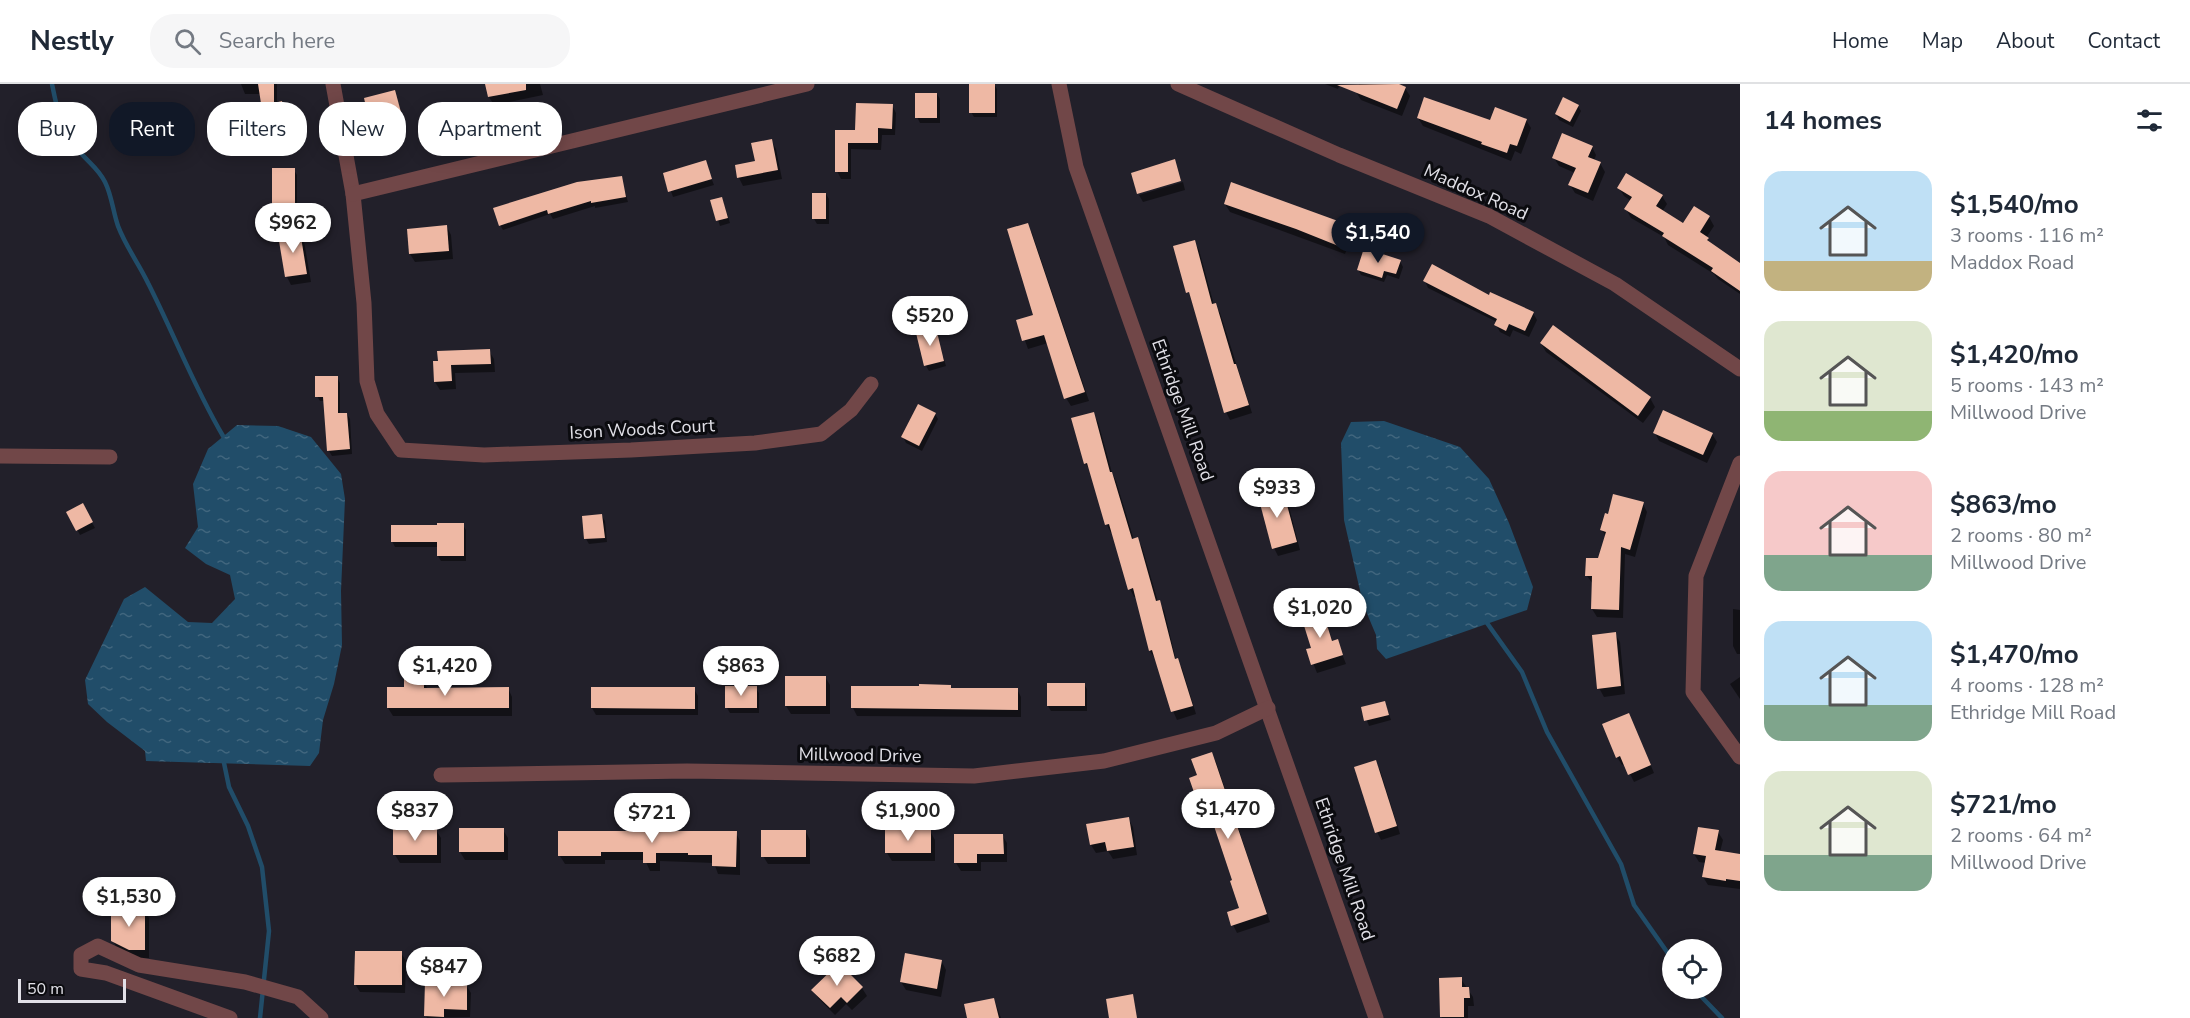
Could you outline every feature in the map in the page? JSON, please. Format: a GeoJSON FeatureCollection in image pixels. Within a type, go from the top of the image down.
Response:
{"type":"FeatureCollection","features":[{"type":"Feature","properties":{"kind":"street"},"geometry":{"type":"LineString","coordinates":[[333,84],[353,194],[807,84]]}},
{"type":"Feature","properties":{"kind":"street","name":"Ethridge Mill Road"},"geometry":{"type":"LineString","coordinates":[[1059,84],[1077,167],[1376,1018]]}},
{"type":"Feature","properties":{"kind":"street","name":"Maddox Road"},"geometry":{"type":"LineString","coordinates":[[1178,84],[1339,155],[1489,216],[1615,284],[1740,369]]}},
{"type":"Feature","properties":{"kind":"street","name":"Ison Woods Court"},"geometry":{"type":"LineString","coordinates":[[353,194],[364,303],[367,381],[377,414],[400,450],[484,455],[631,450],[755,443],[820,434],[851,410],[871,384]]}},
{"type":"Feature","properties":{"kind":"street"},"geometry":{"type":"LineString","coordinates":[[0,456],[110,457]]}},
{"type":"Feature","properties":{"kind":"street"},"geometry":{"type":"LineString","coordinates":[[1740,463],[1696,576],[1693,692],[1740,757]]}},
{"type":"Feature","properties":{"kind":"street","name":"Millwood Drive"},"geometry":{"type":"LineString","coordinates":[[441,776],[687,771],[974,776],[1104,761],[1216,734],[1268,708]]}},
{"type":"Feature","properties":{"kind":"street"},"geometry":{"type":"LineString","coordinates":[[230,1018],[106,973],[81,969],[81,955],[98,946],[139,965],[244,982],[298,997],[321,1018]]}},
{"type":"Feature","properties":{"kind":"water"},"geometry":{"type":"Polygon","coordinates":[[[1384,421],[1460,447],[1489,479],[1509,523],[1533,587],[1527,610],[1386,659],[1377,649],[1376,635],[1363,604],[1344,520],[1341,443],[1351,422],[1384,421]]]}},
{"type":"Feature","properties":{"kind":"water"},"geometry":{"type":"Polygon","coordinates":[[[237,425],[278,426],[311,437],[341,474],[345,499],[341,591],[342,645],[334,684],[323,720],[319,753],[310,766],[146,761],[145,751],[107,722],[88,704],[85,680],[124,599],[145,587],[188,622],[212,623],[235,599],[230,575],[206,564],[185,548],[198,527],[193,484],[208,449],[237,425]]]}},
{"type":"Feature","properties":{"kind":"building"},"geometry":{"type":"Polygon","coordinates":[[[258,84],[274,84],[274,102],[261,102],[258,84]]]}},
{"type":"Feature","properties":{"kind":"building"},"geometry":{"type":"Polygon","coordinates":[[[485,84],[526,84],[526,90],[488,97],[485,84]]]}},
{"type":"Feature","properties":{"kind":"building"},"geometry":{"type":"Polygon","coordinates":[[[969,84],[995,84],[995,113],[969,113],[969,84]]]}},
{"type":"Feature","properties":{"kind":"building"},"geometry":{"type":"Polygon","coordinates":[[[1399,84],[1406,87],[1397,109],[1337,85],[1399,84]]]}},
{"type":"Feature","properties":{"kind":"building"},"geometry":{"type":"Polygon","coordinates":[[[395,90],[398,102],[365,102],[364,98],[395,90]]]}},
{"type":"Feature","properties":{"kind":"building"},"geometry":{"type":"Polygon","coordinates":[[[915,93],[937,93],[937,118],[915,118],[915,93]]]}},
{"type":"Feature","properties":{"kind":"building"},"geometry":{"type":"Polygon","coordinates":[[[1424,97],[1490,120],[1495,107],[1527,119],[1517,146],[1510,144],[1507,153],[1417,118],[1424,97]]]}},
{"type":"Feature","properties":{"kind":"building"},"geometry":{"type":"Polygon","coordinates":[[[1563,97],[1579,105],[1570,122],[1555,114],[1563,97]]]}},
{"type":"Feature","properties":{"kind":"building"},"geometry":{"type":"Polygon","coordinates":[[[856,103],[893,104],[892,129],[878,128],[878,143],[848,143],[848,172],[835,172],[835,130],[855,130],[856,103]]]}},
{"type":"Feature","properties":{"kind":"building"},"geometry":{"type":"Polygon","coordinates":[[[1562,133],[1593,146],[1588,157],[1601,162],[1588,193],[1568,185],[1576,168],[1552,158],[1562,133]]]}},
{"type":"Feature","properties":{"kind":"building"},"geometry":{"type":"Polygon","coordinates":[[[772,139],[778,170],[737,178],[735,165],[755,161],[751,143],[772,139]]]}},
{"type":"Feature","properties":{"kind":"building"},"geometry":{"type":"Polygon","coordinates":[[[1175,159],[1181,181],[1137,194],[1131,173],[1175,159]]]}},
{"type":"Feature","properties":{"kind":"building"},"geometry":{"type":"Polygon","coordinates":[[[706,160],[712,179],[668,192],[663,173],[706,160]]]}},
{"type":"Feature","properties":{"kind":"building"},"geometry":{"type":"Polygon","coordinates":[[[272,168],[295,168],[295,205],[272,205],[272,168]]]}},
{"type":"Feature","properties":{"kind":"building"},"geometry":{"type":"Polygon","coordinates":[[[1626,173],[1663,195],[1656,206],[1683,223],[1694,206],[1710,216],[1700,232],[1709,238],[1707,240],[1740,263],[1740,291],[1711,271],[1713,268],[1662,236],[1664,233],[1624,209],[1632,197],[1617,188],[1626,173]]]}},
{"type":"Feature","properties":{"kind":"building"},"geometry":{"type":"Polygon","coordinates":[[[622,176],[626,197],[591,203],[591,201],[548,214],[547,210],[499,226],[493,208],[577,182],[622,176]]]}},
{"type":"Feature","properties":{"kind":"building"},"geometry":{"type":"Polygon","coordinates":[[[1231,182],[1349,225],[1341,247],[1224,204],[1231,182]]]}},
{"type":"Feature","properties":{"kind":"building"},"geometry":{"type":"Polygon","coordinates":[[[812,193],[826,193],[826,219],[812,219],[812,193]]]}},
{"type":"Feature","properties":{"kind":"building"},"geometry":{"type":"Polygon","coordinates":[[[722,197],[728,218],[716,221],[710,200],[722,197]]]}},
{"type":"Feature","properties":{"kind":"building"},"geometry":{"type":"Polygon","coordinates":[[[1028,223],[1085,392],[1064,399],[1044,335],[1022,341],[1016,320],[1033,315],[1007,229],[1028,223]]]}},
{"type":"Feature","properties":{"kind":"building"},"geometry":{"type":"Polygon","coordinates":[[[447,225],[449,251],[409,254],[407,229],[447,225]]]}},
{"type":"Feature","properties":{"kind":"building"},"geometry":{"type":"Polygon","coordinates":[[[300,231],[307,274],[285,277],[278,235],[300,231]]]}},
{"type":"Feature","properties":{"kind":"building"},"geometry":{"type":"Polygon","coordinates":[[[1195,240],[1212,304],[1216,303],[1249,405],[1224,413],[1189,292],[1186,293],[1173,246],[1195,240]]]}},
{"type":"Feature","properties":{"kind":"building"},"geometry":{"type":"Polygon","coordinates":[[[1364,248],[1401,260],[1396,274],[1384,271],[1382,278],[1357,270],[1364,248]]]}},
{"type":"Feature","properties":{"kind":"building"},"geometry":{"type":"Polygon","coordinates":[[[1432,264],[1489,295],[1490,292],[1534,312],[1525,331],[1509,324],[1506,331],[1494,325],[1497,319],[1423,281],[1432,264]]]}},
{"type":"Feature","properties":{"kind":"building"},"geometry":{"type":"Polygon","coordinates":[[[1553,325],[1651,397],[1638,416],[1540,343],[1553,325]]]}},
{"type":"Feature","properties":{"kind":"building"},"geometry":{"type":"Polygon","coordinates":[[[936,328],[944,361],[924,366],[916,333],[936,328]]]}},
{"type":"Feature","properties":{"kind":"building"},"geometry":{"type":"Polygon","coordinates":[[[490,349],[491,364],[451,365],[452,381],[434,382],[433,361],[438,361],[437,351],[490,349]]]}},
{"type":"Feature","properties":{"kind":"building"},"geometry":{"type":"Polygon","coordinates":[[[315,376],[338,376],[338,413],[347,413],[350,449],[327,451],[323,397],[315,397],[315,376]]]}},
{"type":"Feature","properties":{"kind":"building"},"geometry":{"type":"Polygon","coordinates":[[[918,404],[936,413],[919,446],[901,437],[918,404]]]}},
{"type":"Feature","properties":{"kind":"building"},"geometry":{"type":"Polygon","coordinates":[[[1663,410],[1713,433],[1703,455],[1653,433],[1663,410]]]}},
{"type":"Feature","properties":{"kind":"building"},"geometry":{"type":"Polygon","coordinates":[[[1094,412],[1110,472],[1112,472],[1132,539],[1138,537],[1156,601],[1160,600],[1175,659],[1178,658],[1193,706],[1171,712],[1152,650],[1149,651],[1133,588],[1128,590],[1109,524],[1105,525],[1087,463],[1084,464],[1071,418],[1094,412]]]}},
{"type":"Feature","properties":{"kind":"building"},"geometry":{"type":"Polygon","coordinates":[[[1283,490],[1297,542],[1272,549],[1258,496],[1283,490]]]}},
{"type":"Feature","properties":{"kind":"building"},"geometry":{"type":"Polygon","coordinates":[[[1613,494],[1644,502],[1630,550],[1621,547],[1619,610],[1591,609],[1592,576],[1585,576],[1586,558],[1598,558],[1606,532],[1600,530],[1605,513],[1608,514],[1613,494]]]}},
{"type":"Feature","properties":{"kind":"building"},"geometry":{"type":"Polygon","coordinates":[[[83,503],[93,522],[76,531],[66,512],[83,503]]]}},
{"type":"Feature","properties":{"kind":"building"},"geometry":{"type":"Polygon","coordinates":[[[602,514],[605,538],[584,539],[582,516],[602,514]]]}},
{"type":"Feature","properties":{"kind":"building"},"geometry":{"type":"Polygon","coordinates":[[[437,523],[464,523],[464,556],[437,556],[437,542],[391,542],[391,525],[437,525],[437,523]]]}},
{"type":"Feature","properties":{"kind":"building"},"geometry":{"type":"Polygon","coordinates":[[[1322,609],[1332,641],[1338,639],[1343,655],[1311,665],[1306,649],[1311,648],[1301,616],[1322,609]]]}},
{"type":"Feature","properties":{"kind":"building"},"geometry":{"type":"Polygon","coordinates":[[[1616,632],[1621,686],[1597,689],[1592,635],[1616,632]]]}},
{"type":"Feature","properties":{"kind":"building"},"geometry":{"type":"Polygon","coordinates":[[[785,676],[826,676],[826,706],[785,706],[785,676]]]}},
{"type":"Feature","properties":{"kind":"building"},"geometry":{"type":"Polygon","coordinates":[[[404,677],[424,677],[424,688],[509,687],[509,708],[387,708],[387,687],[404,687],[404,677]]]}},
{"type":"Feature","properties":{"kind":"building"},"geometry":{"type":"Polygon","coordinates":[[[1047,683],[1085,683],[1085,706],[1047,706],[1047,683]]]}},
{"type":"Feature","properties":{"kind":"building"},"geometry":{"type":"Polygon","coordinates":[[[919,684],[951,685],[951,688],[1018,688],[1018,710],[851,708],[851,686],[919,686],[919,684]]]}},
{"type":"Feature","properties":{"kind":"building"},"geometry":{"type":"Polygon","coordinates":[[[725,686],[757,686],[757,708],[725,708],[725,686]]]}},
{"type":"Feature","properties":{"kind":"building"},"geometry":{"type":"Polygon","coordinates":[[[591,687],[695,687],[695,709],[591,708],[591,687]]]}},
{"type":"Feature","properties":{"kind":"building"},"geometry":{"type":"Polygon","coordinates":[[[1385,701],[1389,715],[1364,721],[1361,707],[1385,701]]]}},
{"type":"Feature","properties":{"kind":"building"},"geometry":{"type":"Polygon","coordinates":[[[1629,713],[1651,765],[1628,775],[1620,756],[1616,758],[1602,724],[1629,713]]]}},
{"type":"Feature","properties":{"kind":"building"},"geometry":{"type":"Polygon","coordinates":[[[1212,752],[1267,914],[1231,926],[1227,912],[1239,908],[1230,881],[1232,880],[1203,793],[1195,795],[1189,778],[1197,775],[1191,759],[1212,752]]]}},
{"type":"Feature","properties":{"kind":"building"},"geometry":{"type":"Polygon","coordinates":[[[1376,760],[1397,826],[1375,833],[1354,767],[1376,760]]]}},
{"type":"Feature","properties":{"kind":"building"},"geometry":{"type":"Polygon","coordinates":[[[1129,817],[1134,847],[1107,851],[1105,842],[1090,845],[1086,824],[1129,817]]]}},
{"type":"Feature","properties":{"kind":"building"},"geometry":{"type":"Polygon","coordinates":[[[1698,827],[1719,830],[1715,850],[1740,854],[1740,881],[1702,877],[1706,856],[1693,854],[1698,827]]]}},
{"type":"Feature","properties":{"kind":"building"},"geometry":{"type":"Polygon","coordinates":[[[459,828],[504,828],[504,852],[459,852],[459,828]]]}},
{"type":"Feature","properties":{"kind":"building"},"geometry":{"type":"Polygon","coordinates":[[[393,829],[437,829],[437,855],[393,855],[393,829]]]}},
{"type":"Feature","properties":{"kind":"building"},"geometry":{"type":"Polygon","coordinates":[[[761,830],[806,830],[806,857],[761,857],[761,830]]]}},
{"type":"Feature","properties":{"kind":"building"},"geometry":{"type":"Polygon","coordinates":[[[885,830],[931,830],[931,853],[885,853],[885,830]]]}},
{"type":"Feature","properties":{"kind":"building"},"geometry":{"type":"Polygon","coordinates":[[[558,831],[737,831],[736,867],[712,866],[712,855],[688,855],[688,853],[656,853],[656,863],[643,863],[643,852],[601,852],[601,856],[558,856],[558,831]]]}},
{"type":"Feature","properties":{"kind":"building"},"geometry":{"type":"Polygon","coordinates":[[[954,834],[1003,834],[1004,854],[977,854],[977,863],[954,863],[954,834]]]}},
{"type":"Feature","properties":{"kind":"building"},"geometry":{"type":"Polygon","coordinates":[[[111,908],[145,908],[145,950],[129,950],[111,941],[111,908]]]}},
{"type":"Feature","properties":{"kind":"building"},"geometry":{"type":"Polygon","coordinates":[[[355,951],[402,951],[402,985],[354,985],[355,951]]]}},
{"type":"Feature","properties":{"kind":"building"},"geometry":{"type":"Polygon","coordinates":[[[905,953],[942,960],[937,989],[900,982],[905,953]]]}},
{"type":"Feature","properties":{"kind":"building"},"geometry":{"type":"Polygon","coordinates":[[[839,963],[863,987],[847,1003],[841,997],[830,1008],[811,990],[839,963]]]}},
{"type":"Feature","properties":{"kind":"building"},"geometry":{"type":"Polygon","coordinates":[[[1462,977],[1462,987],[1469,987],[1470,998],[1464,998],[1464,1017],[1440,1017],[1439,978],[1462,977]]]}},
{"type":"Feature","properties":{"kind":"building"},"geometry":{"type":"Polygon","coordinates":[[[425,982],[467,983],[467,1010],[444,1009],[444,1017],[424,1016],[425,982]]]}},
{"type":"Feature","properties":{"kind":"building"},"geometry":{"type":"Polygon","coordinates":[[[1133,994],[1137,1018],[1109,1018],[1106,999],[1133,994]]]}},
{"type":"Feature","properties":{"kind":"building"},"geometry":{"type":"Polygon","coordinates":[[[994,998],[999,1018],[967,1018],[964,1004],[994,998]]]}},
{"type":"Feature","properties":{"kind":"waterway"},"geometry":{"type":"LineString","coordinates":[[52,84],[64,128],[73,143],[105,182],[121,234],[148,283],[223,436]]}},
{"type":"Feature","properties":{"kind":"waterway"},"geometry":{"type":"LineString","coordinates":[[1487,623],[1522,672],[1547,732],[1621,864],[1634,905],[1662,945]]}},
{"type":"Feature","properties":{"kind":"waterway"},"geometry":{"type":"LineString","coordinates":[[224,763],[229,787],[248,826],[262,867],[269,931],[260,1018]]}},
{"type":"Feature","properties":{"kind":"waterway"},"geometry":{"type":"LineString","coordinates":[[1704,999],[1722,1018]]}}]}
